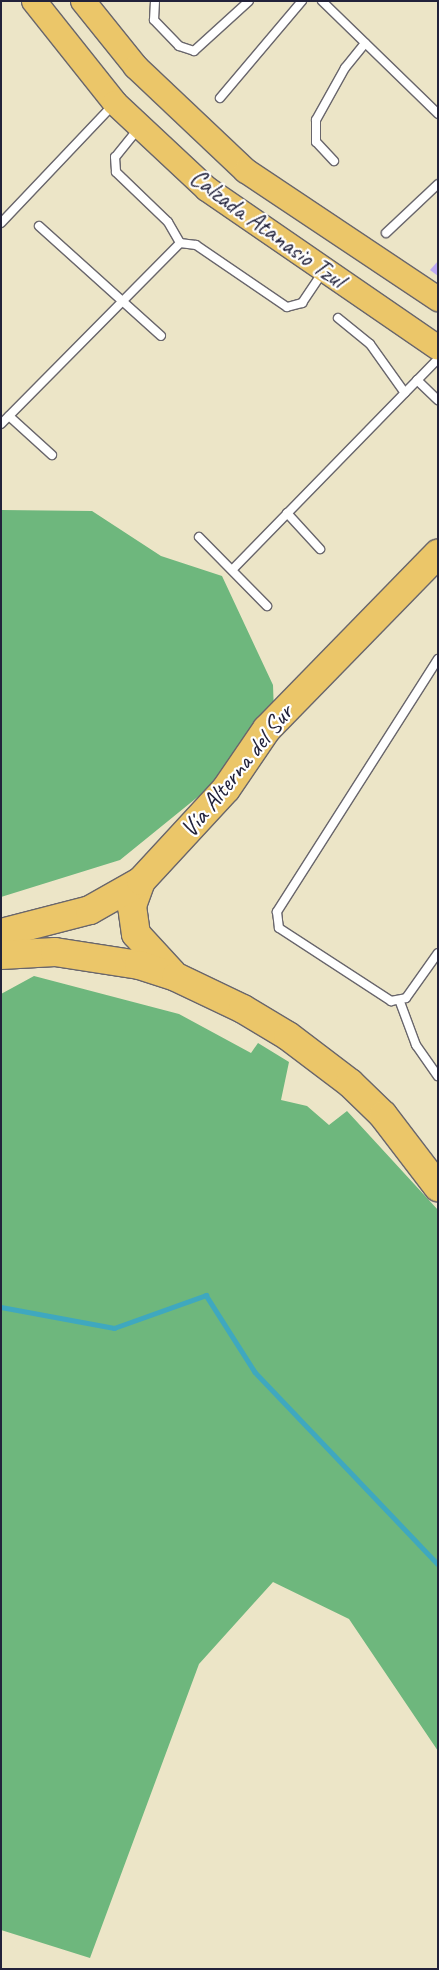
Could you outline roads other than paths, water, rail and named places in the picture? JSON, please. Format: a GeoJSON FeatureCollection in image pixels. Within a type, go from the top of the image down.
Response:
{"type":"FeatureCollection","features":[{"type":"Feature","properties":{"kind":"highway","name":"Vía Alterna del Sur"},"geometry":{"type":"LineString","coordinates":[[1,933],[90,910],[141,881],[226,789],[268,729],[438,554]]}},
{"type":"Feature","properties":{"kind":"highway"},"geometry":{"type":"LineString","coordinates":[[226,789],[249,771],[438,575]]}},
{"type":"Feature","properties":{"kind":"highway"},"geometry":{"type":"LineString","coordinates":[[141,881],[132,906],[136,934],[176,977]]}},
{"type":"Feature","properties":{"kind":"highway"},"geometry":{"type":"LineString","coordinates":[[1,955],[54,952],[97,957],[176,977],[243,1009],[321,1060],[383,1115],[438,1187]]}},
{"type":"Feature","properties":{"kind":"main road","name":"Calzada Atanasio Tzul"},"geometry":{"type":"LineString","coordinates":[[34,1],[115,103],[222,202],[322,272],[438,348]]}},
{"type":"Feature","properties":{"kind":"main road","name":"Calzada Atanasio Tzul"},"geometry":{"type":"LineString","coordinates":[[83,1],[136,67],[246,171],[438,299]]}},
{"type":"Feature","properties":{"kind":"lane"},"geometry":{"type":"LineString","coordinates":[[155,1],[154,20],[179,46],[194,52],[249,1]]}},
{"type":"Feature","properties":{"kind":"lane"},"geometry":{"type":"LineString","coordinates":[[220,98],[302,1]]}},
{"type":"Feature","properties":{"kind":"lane"},"geometry":{"type":"LineString","coordinates":[[322,1],[438,114]]}},
{"type":"Feature","properties":{"kind":"lane"},"geometry":{"type":"LineString","coordinates":[[334,161],[316,142],[316,120],[345,68],[366,43]]}},
{"type":"Feature","properties":{"kind":"lane"},"geometry":{"type":"LineString","coordinates":[[1,223],[115,103]]}},
{"type":"Feature","properties":{"kind":"lane"},"geometry":{"type":"LineString","coordinates":[[139,127],[115,157],[116,172],[168,222],[180,243]]}},
{"type":"Feature","properties":{"kind":"lane"},"geometry":{"type":"LineString","coordinates":[[386,234],[438,184]]}},
{"type":"Feature","properties":{"kind":"lane"},"geometry":{"type":"LineString","coordinates":[[39,226],[161,336]]}},
{"type":"Feature","properties":{"kind":"lane"},"geometry":{"type":"LineString","coordinates":[[180,243],[196,245],[287,307],[302,303],[322,272]]}},
{"type":"Feature","properties":{"kind":"lane"},"geometry":{"type":"LineString","coordinates":[[1,424],[122,299],[180,243]]}},
{"type":"Feature","properties":{"kind":"lane"},"geometry":{"type":"LineString","coordinates":[[338,318],[370,344],[405,393]]}},
{"type":"Feature","properties":{"kind":"lane"},"geometry":{"type":"LineString","coordinates":[[233,569],[438,359]]}},
{"type":"Feature","properties":{"kind":"lane"},"geometry":{"type":"LineString","coordinates":[[417,380],[438,400]]}},
{"type":"Feature","properties":{"kind":"lane"},"geometry":{"type":"LineString","coordinates":[[9,416],[52,455]]}},
{"type":"Feature","properties":{"kind":"lane"},"geometry":{"type":"LineString","coordinates":[[287,513],[320,549]]}},
{"type":"Feature","properties":{"kind":"lane"},"geometry":{"type":"LineString","coordinates":[[199,537],[233,569],[267,606]]}},
{"type":"Feature","properties":{"kind":"lane"},"geometry":{"type":"LineString","coordinates":[[438,659],[277,912],[279,928],[400,1002],[416,1044],[438,1076]]}},
{"type":"Feature","properties":{"kind":"lane"},"geometry":{"type":"LineString","coordinates":[[400,1002],[438,953]]}},
{"type":"Feature","properties":{"kind":"waterway"},"geometry":{"type":"LineString","coordinates":[[1,1307],[114,1328],[206,1295],[255,1372],[438,1564]]}}]}
